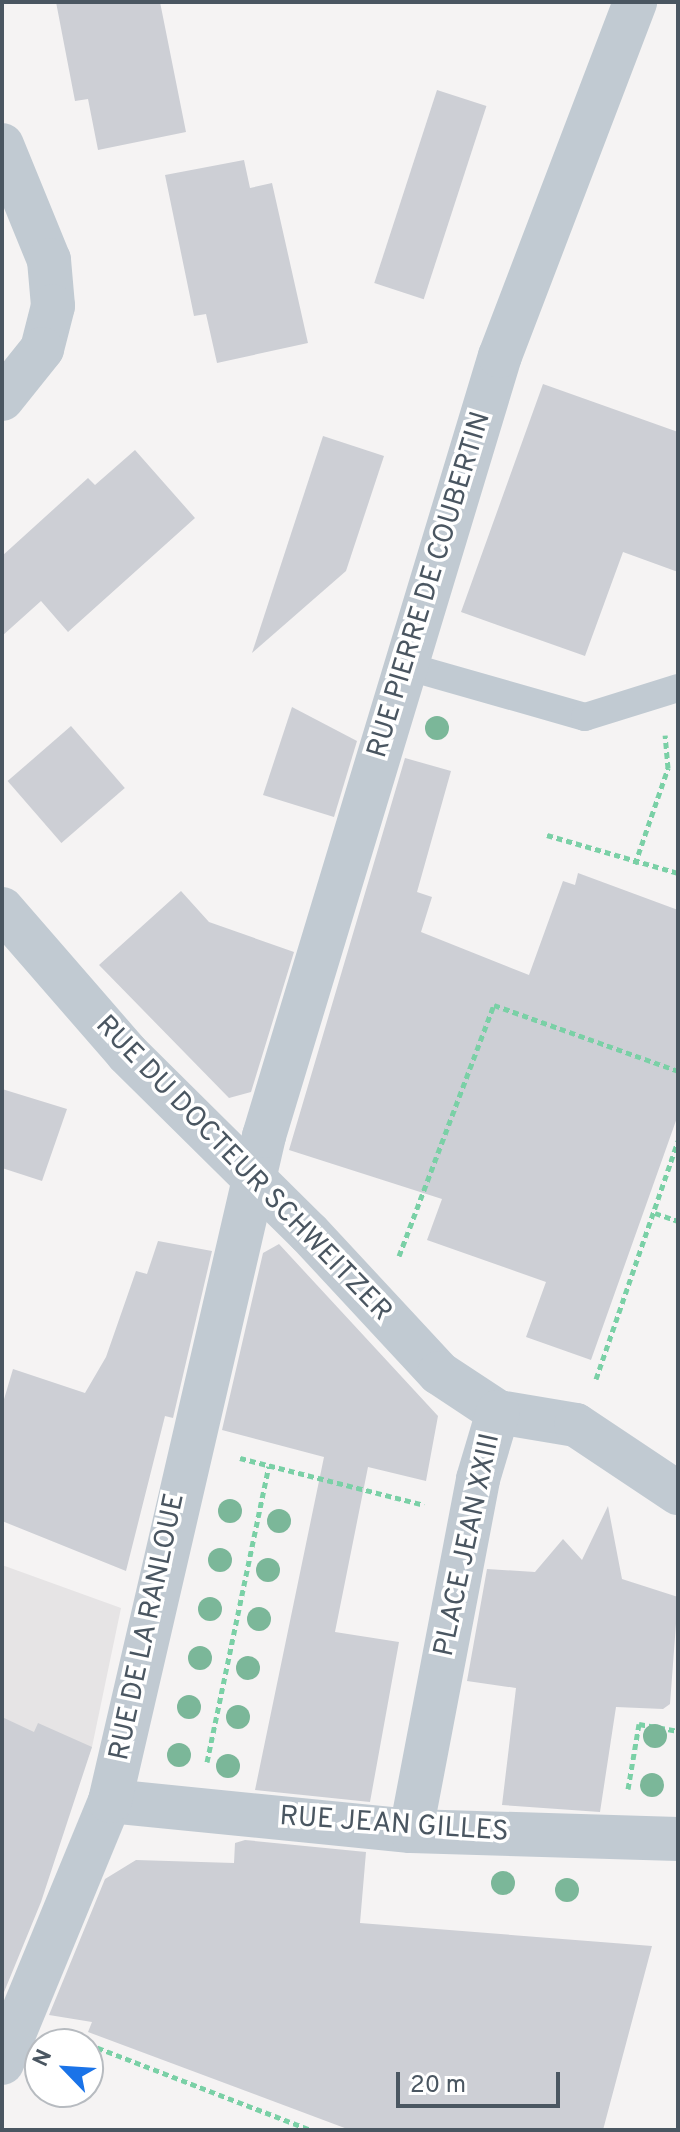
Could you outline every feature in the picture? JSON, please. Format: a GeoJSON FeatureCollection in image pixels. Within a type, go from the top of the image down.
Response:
{"type":"FeatureCollection","features":[{"type":"Feature","properties":{"kind":"street","name":"RUE PIERRE DE COUBERTIN"},"geometry":{"type":"LineString","coordinates":[[253,1178],[511,324],[635,2]]}},
{"type":"Feature","properties":{"kind":"street"},"geometry":{"type":"LineString","coordinates":[[2,145],[49,260],[53,306],[42,349],[2,399]]}},
{"type":"Feature","properties":{"kind":"street","name":"RUE DU DOCTEUR SCHWEITZER"},"geometry":{"type":"LineString","coordinates":[[2,909],[127,1053],[253,1178],[439,1373],[498,1412]]}},
{"type":"Feature","properties":{"kind":"street","name":"RUE DE LA RANLOUE"},"geometry":{"type":"LineString","coordinates":[[2,2063],[110,1801],[188,1445],[253,1178]]}},
{"type":"Feature","properties":{"kind":"street","name":"PLACE JEAN XXIII"},"geometry":{"type":"LineString","coordinates":[[411,1831],[471,1517],[498,1412],[576,1425],[678,1493]]}},
{"type":"Feature","properties":{"kind":"street","name":"RUE JEAN GILLES"},"geometry":{"type":"LineString","coordinates":[[110,1801],[411,1831],[678,1839]]}},
{"type":"Feature","properties":{"kind":"lane"},"geometry":{"type":"LineString","coordinates":[[406,666],[585,717],[665,692]]}},
{"type":"Feature","properties":{"kind":"path"},"geometry":{"type":"LineString","coordinates":[[635,864],[668,768],[665,692]]}},
{"type":"Feature","properties":{"kind":"path"},"geometry":{"type":"LineString","coordinates":[[547,835],[635,864],[678,873]]}},
{"type":"Feature","properties":{"kind":"path"},"geometry":{"type":"LineString","coordinates":[[385,1255],[396,1264],[494,1005],[678,1071]]}},
{"type":"Feature","properties":{"kind":"path"},"geometry":{"type":"LineString","coordinates":[[592,1389],[678,1141]]}},
{"type":"Feature","properties":{"kind":"path"},"geometry":{"type":"LineString","coordinates":[[655,1213],[678,1221]]}},
{"type":"Feature","properties":{"kind":"path"},"geometry":{"type":"LineString","coordinates":[[188,1445],[471,1517]]}},
{"type":"Feature","properties":{"kind":"path"},"geometry":{"type":"LineString","coordinates":[[197,1810],[269,1466]]}},
{"type":"Feature","properties":{"kind":"path"},"geometry":{"type":"LineString","coordinates":[[620,1837],[639,1724],[678,1731]]}},
{"type":"Feature","properties":{"kind":"path"},"geometry":{"type":"LineString","coordinates":[[104,2050],[311,2130]]}},
{"type":"Feature","properties":{"kind":"shaded area"},"geometry":{"type":"Polygon","coordinates":[[[2,1565],[121,1608],[92,1747],[2,1980],[2,1565]]]}},
{"type":"Feature","properties":{"kind":"building"},"geometry":{"type":"Polygon","coordinates":[[[56,2],[160,2],[186,132],[98,150],[88,99],[75,101],[56,2]]]}},
{"type":"Feature","properties":{"kind":"building"},"geometry":{"type":"Polygon","coordinates":[[[437,90],[486,106],[424,299],[374,283],[437,90]]]}},
{"type":"Feature","properties":{"kind":"building"},"geometry":{"type":"Polygon","coordinates":[[[244,160],[250,188],[272,183],[308,343],[217,363],[206,314],[194,316],[165,175],[244,160]]]}},
{"type":"Feature","properties":{"kind":"building"},"geometry":{"type":"Polygon","coordinates":[[[543,384],[678,432],[678,572],[623,552],[585,656],[461,612],[543,384]]]}},
{"type":"Feature","properties":{"kind":"building"},"geometry":{"type":"Polygon","coordinates":[[[323,436],[384,456],[346,571],[252,653],[323,436]]]}},
{"type":"Feature","properties":{"kind":"building"},"geometry":{"type":"Polygon","coordinates":[[[135,450],[195,518],[68,632],[41,601],[2,636],[2,556],[88,478],[95,485],[135,450]]]}},
{"type":"Feature","properties":{"kind":"building"},"geometry":{"type":"Polygon","coordinates":[[[292,707],[357,741],[334,817],[263,795],[292,707]]]}},
{"type":"Feature","properties":{"kind":"building"},"geometry":{"type":"Polygon","coordinates":[[[71,726],[125,788],[61,843],[8,781],[71,726]]]}},
{"type":"Feature","properties":{"kind":"building"},"geometry":{"type":"Polygon","coordinates":[[[405,758],[451,771],[417,892],[432,897],[421,932],[529,975],[563,881],[575,885],[578,873],[678,910],[678,1115],[591,1360],[526,1337],[546,1282],[427,1240],[442,1199],[289,1150],[405,758]]]}},
{"type":"Feature","properties":{"kind":"building"},"geometry":{"type":"Polygon","coordinates":[[[181,891],[209,922],[294,952],[251,1092],[229,1098],[99,965],[181,891]]]}},
{"type":"Feature","properties":{"kind":"building"},"geometry":{"type":"Polygon","coordinates":[[[2,1089],[67,1109],[42,1181],[2,1168],[2,1089]]]}},
{"type":"Feature","properties":{"kind":"building"},"geometry":{"type":"Polygon","coordinates":[[[158,1241],[212,1251],[173,1418],[165,1416],[126,1571],[2,1521],[2,1406],[13,1369],[85,1393],[106,1357],[136,1271],[147,1274],[158,1241]]]}},
{"type":"Feature","properties":{"kind":"building"},"geometry":{"type":"Polygon","coordinates":[[[279,1244],[438,1416],[426,1481],[368,1467],[335,1632],[399,1642],[370,1802],[255,1790],[324,1457],[222,1430],[263,1253],[279,1244]]]}},
{"type":"Feature","properties":{"kind":"building"},"geometry":{"type":"Polygon","coordinates":[[[608,1506],[622,1579],[678,1597],[670,1704],[663,1709],[616,1707],[600,1812],[502,1805],[516,1688],[467,1681],[487,1569],[535,1572],[563,1539],[582,1560],[608,1506]]]}},
{"type":"Feature","properties":{"kind":"building"},"geometry":{"type":"Polygon","coordinates":[[[2,1717],[34,1732],[38,1723],[92,1747],[41,1902],[2,1997],[2,1717]]]}},
{"type":"Feature","properties":{"kind":"building"},"geometry":{"type":"Polygon","coordinates":[[[245,1840],[366,1852],[360,1923],[652,1946],[603,2130],[350,2130],[104,2038],[104,2028],[90,2028],[92,2022],[49,2015],[105,1879],[136,1860],[234,1863],[235,1843],[245,1840]]]}}]}
